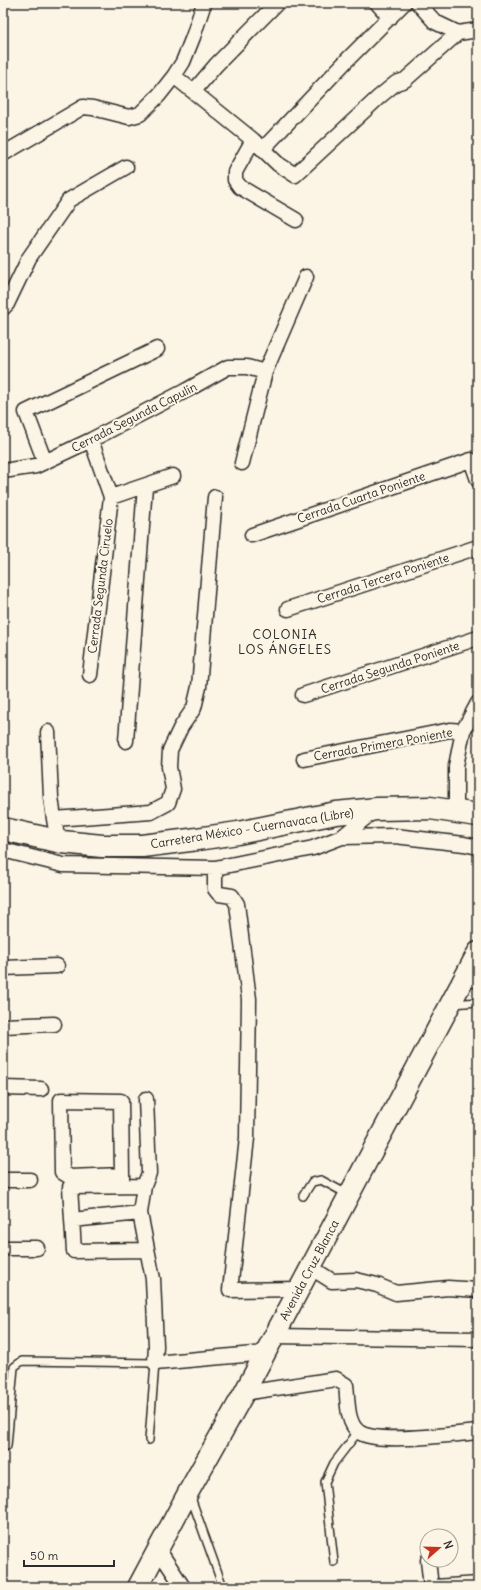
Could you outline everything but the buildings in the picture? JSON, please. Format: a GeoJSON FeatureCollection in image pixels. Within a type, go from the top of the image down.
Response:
{"type":"FeatureCollection","features":[{"type":"Feature","properties":{"kind":"main road","name":"Carretera México - Cuernavaca (Libre)"},"geometry":{"type":"LineString","coordinates":[[3,829],[62,842],[102,846],[142,846],[246,831],[336,813],[377,809],[430,808],[478,815]]}},
{"type":"Feature","properties":{"kind":"main road","name":"Avenida Cruz Blanca"},"geometry":{"type":"LineString","coordinates":[[138,1587],[189,1491],[244,1393],[439,1027],[449,1004],[470,983],[478,952]]}},
{"type":"Feature","properties":{"kind":"street"},"geometry":{"type":"LineString","coordinates":[[3,154],[83,107],[129,117],[140,114],[149,106],[174,76],[183,62],[204,3]]}},
{"type":"Feature","properties":{"kind":"street"},"geometry":{"type":"LineString","coordinates":[[194,91],[216,65],[277,3]]}},
{"type":"Feature","properties":{"kind":"street"},"geometry":{"type":"LineString","coordinates":[[377,3],[390,18]]}},
{"type":"Feature","properties":{"kind":"street"},"geometry":{"type":"LineString","coordinates":[[296,220],[240,187],[235,180],[235,172],[258,144],[347,60],[404,3]]}},
{"type":"Feature","properties":{"kind":"street"},"geometry":{"type":"LineString","coordinates":[[418,3],[435,22],[458,33]]}},
{"type":"Feature","properties":{"kind":"street"},"geometry":{"type":"LineString","coordinates":[[174,76],[258,144],[278,164],[295,175],[379,97],[396,83],[405,80],[458,33],[478,30]]}},
{"type":"Feature","properties":{"kind":"street"},"geometry":{"type":"LineString","coordinates":[[3,308],[7,304],[29,258],[69,200],[126,167]]}},
{"type":"Feature","properties":{"kind":"street"},"geometry":{"type":"LineString","coordinates":[[242,463],[265,372],[306,277]]}},
{"type":"Feature","properties":{"kind":"street"},"geometry":{"type":"LineString","coordinates":[[45,462],[26,412],[157,349]]}},
{"type":"Feature","properties":{"kind":"street","name":"Cerrada Segunda Capulín"},"geometry":{"type":"LineString","coordinates":[[3,471],[36,466],[45,462],[91,440],[228,367],[247,367],[265,372]]}},
{"type":"Feature","properties":{"kind":"street"},"geometry":{"type":"LineString","coordinates":[[91,440],[111,497],[173,476]]}},
{"type":"Feature","properties":{"kind":"street","name":"Cerrada Cuarta Poniente"},"geometry":{"type":"LineString","coordinates":[[252,535],[471,460],[478,480]]}},
{"type":"Feature","properties":{"kind":"street"},"geometry":{"type":"LineString","coordinates":[[126,741],[145,486]]}},
{"type":"Feature","properties":{"kind":"street","name":"Cerrada Segunda Ciruelo"},"geometry":{"type":"LineString","coordinates":[[90,675],[111,497]]}},
{"type":"Feature","properties":{"kind":"street"},"geometry":{"type":"LineString","coordinates":[[54,819],[151,812],[168,802],[173,789],[169,767],[170,750],[181,727],[194,708],[199,687],[215,497]]}},
{"type":"Feature","properties":{"kind":"street","name":"Cerrada Tercera Poniente"},"geometry":{"type":"LineString","coordinates":[[288,609],[478,547]]}},
{"type":"Feature","properties":{"kind":"street","name":"Cerrada Segunda Poniente"},"geometry":{"type":"LineString","coordinates":[[303,695],[478,638]]}},
{"type":"Feature","properties":{"kind":"street"},"geometry":{"type":"LineString","coordinates":[[456,812],[456,766],[462,731],[478,703]]}},
{"type":"Feature","properties":{"kind":"street","name":"Cerrada Primera Poniente"},"geometry":{"type":"LineString","coordinates":[[304,758],[450,730],[462,731]]}},
{"type":"Feature","properties":{"kind":"street"},"geometry":{"type":"LineString","coordinates":[[48,732],[51,798],[57,836],[62,842]]}},
{"type":"Feature","properties":{"kind":"street"},"geometry":{"type":"LineString","coordinates":[[3,850],[63,865],[215,868],[313,848],[342,837],[377,809]]}},
{"type":"Feature","properties":{"kind":"street"},"geometry":{"type":"LineString","coordinates":[[342,837],[395,836],[478,847]]}},
{"type":"Feature","properties":{"kind":"street"},"geometry":{"type":"LineString","coordinates":[[215,868],[215,889],[219,894],[232,896],[237,904],[249,999],[247,1138],[230,1290],[299,1289]]}},
{"type":"Feature","properties":{"kind":"street"},"geometry":{"type":"LineString","coordinates":[[3,968],[57,966]]}},
{"type":"Feature","properties":{"kind":"street"},"geometry":{"type":"LineString","coordinates":[[3,1026],[54,1024]]}},
{"type":"Feature","properties":{"kind":"street"},"geometry":{"type":"LineString","coordinates":[[3,1088],[41,1088]]}},
{"type":"Feature","properties":{"kind":"street"},"geometry":{"type":"LineString","coordinates":[[146,1099],[149,1173],[144,1186],[140,1213],[152,1279],[156,1346],[155,1363],[269,1345],[478,1339]]}},
{"type":"Feature","properties":{"kind":"street"},"geometry":{"type":"LineString","coordinates":[[122,1181],[122,1101],[61,1100],[62,1172],[70,1177],[122,1181],[144,1186]]}},
{"type":"Feature","properties":{"kind":"street"},"geometry":{"type":"LineString","coordinates":[[3,1180],[30,1180]]}},
{"type":"Feature","properties":{"kind":"street"},"geometry":{"type":"LineString","coordinates":[[122,1181],[70,1186],[74,1251],[147,1250]]}},
{"type":"Feature","properties":{"kind":"street"},"geometry":{"type":"LineString","coordinates":[[72,1220],[140,1213]]}},
{"type":"Feature","properties":{"kind":"street"},"geometry":{"type":"LineString","coordinates":[[3,1248],[37,1248]]}},
{"type":"Feature","properties":{"kind":"street"},"geometry":{"type":"LineString","coordinates":[[310,1267],[332,1281],[356,1280],[377,1284],[396,1293],[448,1288],[478,1290]]}},
{"type":"Feature","properties":{"kind":"street"},"geometry":{"type":"LineString","coordinates":[[244,1393],[336,1378],[346,1385],[351,1421],[358,1432],[373,1438],[478,1432]]}},
{"type":"Feature","properties":{"kind":"street"},"geometry":{"type":"LineString","coordinates":[[158,1549],[183,1587]]}},
{"type":"Feature","properties":{"kind":"street"},"geometry":{"type":"LineString","coordinates":[[429,1568],[431,1587]]}},
{"type":"Feature","properties":{"kind":"street"},"geometry":{"type":"LineString","coordinates":[[435,1587],[478,1584]]}},
{"type":"Feature","properties":{"kind":"lane"},"geometry":{"type":"LineString","coordinates":[[449,1004],[478,1002]]}},
{"type":"Feature","properties":{"kind":"lane"},"geometry":{"type":"LineString","coordinates":[[303,1196],[312,1182],[321,1180],[349,1195]]}},
{"type":"Feature","properties":{"kind":"lane"},"geometry":{"type":"LineString","coordinates":[[7,1446],[14,1367],[22,1361],[155,1363],[149,1440]]}},
{"type":"Feature","properties":{"kind":"lane"},"geometry":{"type":"LineString","coordinates":[[334,1562],[325,1482],[334,1463],[358,1432]]}},
{"type":"Feature","properties":{"kind":"lane"},"geometry":{"type":"LineString","coordinates":[[189,1491],[223,1587]]}},
{"type":"Feature","properties":{"kind":"district","name":"COLONIA LOS ÁNGELES"},"geometry":{"type":"Point","coordinates":[285,642]}}]}
